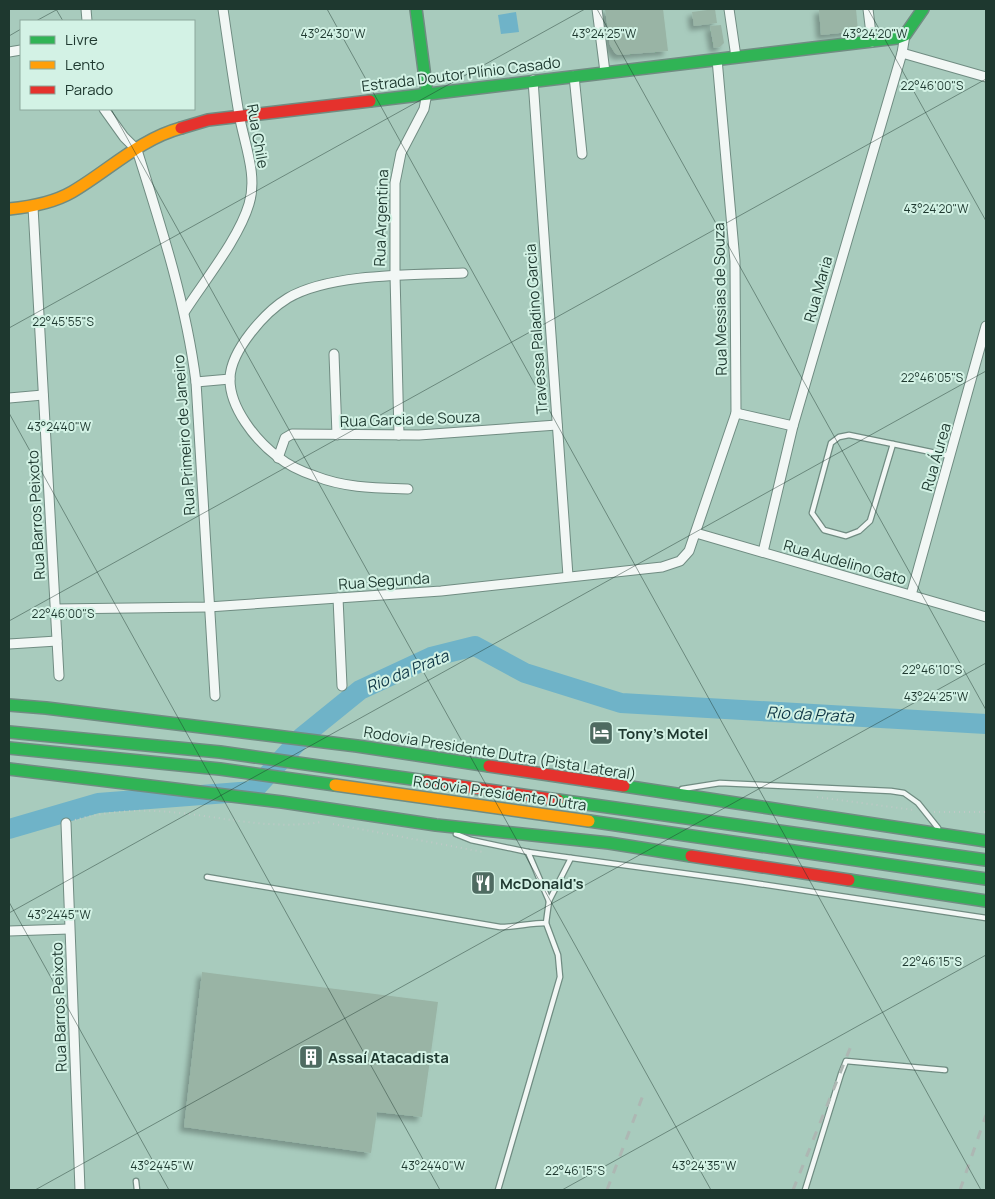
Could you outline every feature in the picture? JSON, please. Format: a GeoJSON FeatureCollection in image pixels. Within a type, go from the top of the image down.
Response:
{"type":"FeatureCollection","features":[{"type":"Feature","properties":{"kind":"main road","name":"Rua Argentina"},"geometry":{"type":"LineString","coordinates":[[416,9],[426,93]]}},
{"type":"Feature","properties":{"kind":"main road"},"geometry":{"type":"LineString","coordinates":[[906,34],[923,9]]}},
{"type":"Feature","properties":{"kind":"main road","name":"Estrada Doutor Plínio Casado"},"geometry":{"type":"LineString","coordinates":[[9,209],[33,207],[70,193],[147,142],[176,129],[208,120],[533,80],[872,42],[897,38],[906,34]]}},
{"type":"Feature","properties":{"kind":"main road","name":"Rodovia Presidente Dutra (Pista Lateral)"},"geometry":{"type":"LineString","coordinates":[[9,705],[357,746],[943,836],[985,840]]}},
{"type":"Feature","properties":{"kind":"main road","name":"Rodovia Presidente Dutra"},"geometry":{"type":"LineString","coordinates":[[9,732],[220,752],[986,860]]}},
{"type":"Feature","properties":{"kind":"main road","name":"Rodovia Presidente Dutra"},"geometry":{"type":"LineString","coordinates":[[9,748],[220,769],[986,879]]}},
{"type":"Feature","properties":{"kind":"main road"},"geometry":{"type":"LineString","coordinates":[[9,769],[282,802],[436,825],[609,843],[986,901]]}},
{"type":"Feature","properties":{"kind":"street","name":"Rua Chile"},"geometry":{"type":"LineString","coordinates":[[184,311],[242,224],[250,202],[250,160],[239,115],[223,9]]}},
{"type":"Feature","properties":{"kind":"street"},"geometry":{"type":"LineString","coordinates":[[597,9],[605,72]]}},
{"type":"Feature","properties":{"kind":"street"},"geometry":{"type":"LineString","coordinates":[[729,9],[736,57]]}},
{"type":"Feature","properties":{"kind":"street"},"geometry":{"type":"LineString","coordinates":[[868,9],[872,42]]}},
{"type":"Feature","properties":{"kind":"street","name":"Rua Maria"},"geometry":{"type":"LineString","coordinates":[[763,552],[792,426],[906,34]]}},
{"type":"Feature","properties":{"kind":"street"},"geometry":{"type":"LineString","coordinates":[[902,53],[986,77]]}},
{"type":"Feature","properties":{"kind":"street","name":"Rua Messias de Souza"},"geometry":{"type":"LineString","coordinates":[[696,533],[736,413],[736,261],[717,59]]}},
{"type":"Feature","properties":{"kind":"street"},"geometry":{"type":"LineString","coordinates":[[574,76],[582,154]]}},
{"type":"Feature","properties":{"kind":"street","name":"Travessa Paladino Garcia"},"geometry":{"type":"LineString","coordinates":[[533,80],[568,576]]}},
{"type":"Feature","properties":{"kind":"street","name":"Rua Argentina"},"geometry":{"type":"LineString","coordinates":[[399,435],[395,275],[395,176],[401,153],[424,109],[426,93]]}},
{"type":"Feature","properties":{"kind":"street"},"geometry":{"type":"LineString","coordinates":[[105,110],[124,137],[137,150]]}},
{"type":"Feature","properties":{"kind":"street","name":"Rua Primeiro de Janeiro"},"geometry":{"type":"LineString","coordinates":[[137,150],[184,311],[196,382],[208,606],[215,696]]}},
{"type":"Feature","properties":{"kind":"street","name":"Rua Barros Peixoto"},"geometry":{"type":"LineString","coordinates":[[33,207],[59,676]]}},
{"type":"Feature","properties":{"kind":"street"},"geometry":{"type":"LineString","coordinates":[[408,489],[356,487],[334,483],[314,476],[278,458],[252,432],[241,413],[234,397],[230,379],[233,367],[244,342],[270,311],[289,298],[318,286],[395,275],[463,273]]}},
{"type":"Feature","properties":{"kind":"street","name":"Rua Áurea"},"geometry":{"type":"LineString","coordinates":[[911,596],[986,326]]}},
{"type":"Feature","properties":{"kind":"street"},"geometry":{"type":"LineString","coordinates":[[334,354],[336,435]]}},
{"type":"Feature","properties":{"kind":"street"},"geometry":{"type":"LineString","coordinates":[[196,382],[230,379]]}},
{"type":"Feature","properties":{"kind":"street"},"geometry":{"type":"LineString","coordinates":[[9,398],[43,396]]}},
{"type":"Feature","properties":{"kind":"street"},"geometry":{"type":"LineString","coordinates":[[736,413],[792,426]]}},
{"type":"Feature","properties":{"kind":"street","name":"Rua Garcia de Souza"},"geometry":{"type":"LineString","coordinates":[[278,458],[285,438],[292,434],[419,435],[557,425]]}},
{"type":"Feature","properties":{"kind":"street","name":"Rua Segunda"},"geometry":{"type":"LineString","coordinates":[[55,609],[208,606],[441,591],[671,565],[686,556],[696,533]]}},
{"type":"Feature","properties":{"kind":"street","name":"Rua Audelino Gato"},"geometry":{"type":"LineString","coordinates":[[696,533],[986,617]]}},
{"type":"Feature","properties":{"kind":"street"},"geometry":{"type":"LineString","coordinates":[[338,598],[342,686]]}},
{"type":"Feature","properties":{"kind":"street"},"geometry":{"type":"LineString","coordinates":[[9,644],[57,641]]}},
{"type":"Feature","properties":{"kind":"street","name":"Rua Barros Peixoto"},"geometry":{"type":"LineString","coordinates":[[66,823],[80,1190]]}},
{"type":"Feature","properties":{"kind":"street"},"geometry":{"type":"LineString","coordinates":[[9,931],[69,929]]}},
{"type":"Feature","properties":{"kind":"lane"},"geometry":{"type":"LineString","coordinates":[[893,444],[870,521],[860,531],[846,536],[824,530],[812,514],[831,443],[839,437],[849,435],[893,444],[950,456]]}},
{"type":"Feature","properties":{"kind":"lane"},"geometry":{"type":"LineString","coordinates":[[665,793],[720,782],[904,793],[918,803],[943,836]]}},
{"type":"Feature","properties":{"kind":"lane"},"geometry":{"type":"LineString","coordinates":[[436,825],[471,840],[528,852],[740,881],[986,918]]}},
{"type":"Feature","properties":{"kind":"lane"},"geometry":{"type":"LineString","coordinates":[[528,852],[550,901]]}},
{"type":"Feature","properties":{"kind":"lane"},"geometry":{"type":"LineString","coordinates":[[498,1190],[560,977],[558,955],[546,924],[550,901],[571,858]]}},
{"type":"Feature","properties":{"kind":"lane"},"geometry":{"type":"LineString","coordinates":[[207,877],[500,927],[546,924]]}},
{"type":"Feature","properties":{"kind":"lane"},"geometry":{"type":"LineString","coordinates":[[805,1190],[846,1062],[945,1070]]}},
{"type":"Feature","properties":{"kind":"lane"},"geometry":{"type":"LineString","coordinates":[[136,1181],[137,1190]]}},
{"type":"Feature","properties":{"kind":"path"},"geometry":{"type":"LineString","coordinates":[[817,797],[926,812],[986,812]]}},
{"type":"Feature","properties":{"kind":"path"},"geometry":{"type":"LineString","coordinates":[[66,823],[92,815],[123,811],[180,813],[291,826],[322,822]]}},
{"type":"Feature","properties":{"kind":"path"},"geometry":{"type":"LineString","coordinates":[[330,824],[486,852]]}},
{"type":"Feature","properties":{"kind":"water"},"geometry":{"type":"Polygon","coordinates":[[[516,12],[519,32],[501,34],[498,15],[516,12]]]}},
{"type":"Feature","properties":{"kind":"building"},"geometry":{"type":"Polygon","coordinates":[[[605,9],[663,9],[668,51],[618,55],[615,53],[610,45],[605,9]]]}},
{"type":"Feature","properties":{"kind":"building"},"geometry":{"type":"Polygon","coordinates":[[[715,9],[717,23],[694,26],[692,12],[715,9]]]}},
{"type":"Feature","properties":{"kind":"building"},"geometry":{"type":"Polygon","coordinates":[[[819,9],[856,9],[858,31],[821,35],[819,9]]]}},
{"type":"Feature","properties":{"kind":"building"},"geometry":{"type":"Polygon","coordinates":[[[721,25],[724,43],[720,47],[714,48],[710,26],[721,25]]]}},
{"type":"Feature","properties":{"kind":"building","name":"Assaí Atacadista"},"geometry":{"type":"Polygon","coordinates":[[[202,972],[438,1002],[422,1117],[377,1112],[371,1153],[184,1127],[202,972]]]}},
{"type":"Feature","properties":{"kind":"waterway","name":"Rio da Prata"},"geometry":{"type":"LineString","coordinates":[[9,829],[98,803],[253,791],[302,737],[360,690],[431,657],[475,646],[525,673],[621,703],[986,724]]}},
{"type":"Feature","properties":{"kind":"railway"},"geometry":{"type":"LineString","coordinates":[[793,1190],[853,1041]]}},
{"type":"Feature","properties":{"kind":"railway"},"geometry":{"type":"LineString","coordinates":[[607,1190],[645,1090]]}},
{"type":"Feature","properties":{"kind":"railway"},"geometry":{"type":"LineString","coordinates":[[960,1190],[986,1115]]}},
{"type":"Feature","properties":{"kind":"traffic: fast"},"geometry":{"type":"LineString","coordinates":[[416,9],[427,93]]}},
{"type":"Feature","properties":{"kind":"traffic: fast"},"geometry":{"type":"LineString","coordinates":[[370,101],[897,38],[905,35],[923,9]]}},
{"type":"Feature","properties":{"kind":"traffic: fast"},"geometry":{"type":"LineString","coordinates":[[9,705],[357,746],[489,766]]}},
{"type":"Feature","properties":{"kind":"traffic: fast"},"geometry":{"type":"LineString","coordinates":[[9,732],[220,752],[426,781]]}},
{"type":"Feature","properties":{"kind":"traffic: fast"},"geometry":{"type":"LineString","coordinates":[[9,748],[220,769],[335,785]]}},
{"type":"Feature","properties":{"kind":"traffic: fast"},"geometry":{"type":"LineString","coordinates":[[9,769],[282,802],[436,825],[609,843],[691,856]]}},
{"type":"Feature","properties":{"kind":"traffic: fast"},"geometry":{"type":"LineString","coordinates":[[624,786],[986,841]]}},
{"type":"Feature","properties":{"kind":"traffic: fast"},"geometry":{"type":"LineString","coordinates":[[558,800],[986,860]]}},
{"type":"Feature","properties":{"kind":"traffic: fast"},"geometry":{"type":"LineString","coordinates":[[589,821],[986,879]]}},
{"type":"Feature","properties":{"kind":"traffic: fast"},"geometry":{"type":"LineString","coordinates":[[849,880],[986,901]]}},
{"type":"Feature","properties":{"kind":"traffic: slow"},"geometry":{"type":"LineString","coordinates":[[9,209],[41,204],[65,196],[138,148],[166,133],[181,128]]}},
{"type":"Feature","properties":{"kind":"traffic: slow"},"geometry":{"type":"LineString","coordinates":[[335,785],[589,821]]}},
{"type":"Feature","properties":{"kind":"traffic: jam"},"geometry":{"type":"LineString","coordinates":[[181,128],[208,120],[370,101]]}},
{"type":"Feature","properties":{"kind":"traffic: jam"},"geometry":{"type":"LineString","coordinates":[[489,766],[624,786]]}},
{"type":"Feature","properties":{"kind":"traffic: jam"},"geometry":{"type":"LineString","coordinates":[[426,781],[558,800]]}},
{"type":"Feature","properties":{"kind":"traffic: jam"},"geometry":{"type":"LineString","coordinates":[[691,856],[849,880]]}},
{"type":"Feature","properties":{"kind":"place","name":"Tony's Motel"},"geometry":{"type":"Point","coordinates":[601,733]}},
{"type":"Feature","properties":{"kind":"place","name":"McDonald's"},"geometry":{"type":"Point","coordinates":[483,883]}},
{"type":"Feature","properties":{"kind":"place","name":"Assaí Atacadista"},"geometry":{"type":"Point","coordinates":[311,1057]}}]}
